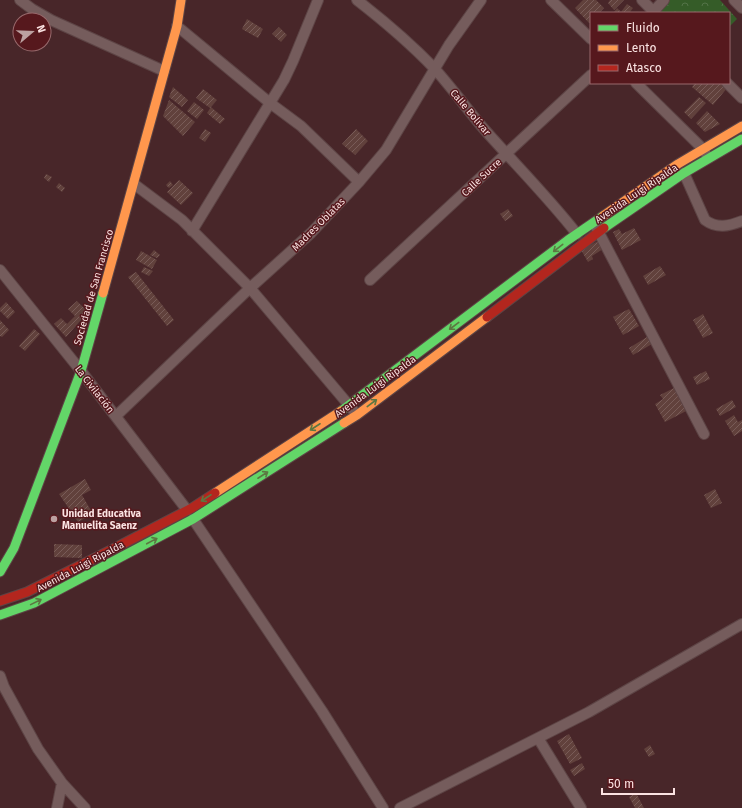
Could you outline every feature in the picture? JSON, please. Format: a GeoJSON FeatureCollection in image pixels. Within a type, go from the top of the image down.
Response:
{"type":"FeatureCollection","features":[{"type":"Feature","properties":{"kind":"street"},"geometry":{"type":"LineString","coordinates":[[20,0],[34,4],[51,20],[164,71]]}},
{"type":"Feature","properties":{"kind":"street","name":"Sociedad de San Francisco"},"geometry":{"type":"LineString","coordinates":[[0,572],[14,548],[81,371],[177,26],[181,0]]}},
{"type":"Feature","properties":{"kind":"street"},"geometry":{"type":"LineString","coordinates":[[192,231],[284,80],[318,0]]}},
{"type":"Feature","properties":{"kind":"street","name":"Calle Bolívar"},"geometry":{"type":"LineString","coordinates":[[356,0],[411,45],[434,69],[506,153],[561,213],[577,234]]}},
{"type":"Feature","properties":{"kind":"street","name":"Madres Oblatas"},"geometry":{"type":"LineString","coordinates":[[116,416],[250,288],[311,234],[359,182],[386,150],[449,45],[481,0]]}},
{"type":"Feature","properties":{"kind":"street"},"geometry":{"type":"LineString","coordinates":[[551,0],[590,38]]}},
{"type":"Feature","properties":{"kind":"street"},"geometry":{"type":"LineString","coordinates":[[642,0],[653,12],[664,0]]}},
{"type":"Feature","properties":{"kind":"street"},"geometry":{"type":"LineString","coordinates":[[734,0],[742,8]]}},
{"type":"Feature","properties":{"kind":"street"},"geometry":{"type":"LineString","coordinates":[[177,26],[270,103],[301,126],[359,182]]}},
{"type":"Feature","properties":{"kind":"street","name":"Calle Sucre"},"geometry":{"type":"LineString","coordinates":[[370,280],[590,76]]}},
{"type":"Feature","properties":{"kind":"street"},"geometry":{"type":"LineString","coordinates":[[637,84],[703,149],[708,159]]}},
{"type":"Feature","properties":{"kind":"street"},"geometry":{"type":"LineString","coordinates":[[728,84],[742,98]]}},
{"type":"Feature","properties":{"kind":"street","name":"Avenida Luigi Ripalda"},"geometry":{"type":"LineString","coordinates":[[0,601],[27,592],[187,510],[350,405],[593,222],[678,164],[742,126]]}},
{"type":"Feature","properties":{"kind":"street","name":"Avenida Luigi Ripalda"},"geometry":{"type":"LineString","coordinates":[[0,615],[34,603],[193,520],[357,415],[599,232],[684,174],[742,139]]}},
{"type":"Feature","properties":{"kind":"street"},"geometry":{"type":"LineString","coordinates":[[684,174],[705,220],[711,224],[729,226],[742,221]]}},
{"type":"Feature","properties":{"kind":"street"},"geometry":{"type":"LineString","coordinates":[[134,184],[182,220],[250,288],[357,415]]}},
{"type":"Feature","properties":{"kind":"street"},"geometry":{"type":"LineString","coordinates":[[593,222],[704,434]]}},
{"type":"Feature","properties":{"kind":"street","name":"La Civilación"},"geometry":{"type":"LineString","coordinates":[[0,270],[81,371],[187,510]]}},
{"type":"Feature","properties":{"kind":"street"},"geometry":{"type":"LineString","coordinates":[[193,520],[322,711],[383,808]]}},
{"type":"Feature","properties":{"kind":"street"},"geometry":{"type":"LineString","coordinates":[[400,808],[589,712],[742,624]]}},
{"type":"Feature","properties":{"kind":"street"},"geometry":{"type":"LineString","coordinates":[[0,676],[38,749],[62,783],[85,808]]}},
{"type":"Feature","properties":{"kind":"street"},"geometry":{"type":"LineString","coordinates":[[538,738],[581,808]]}},
{"type":"Feature","properties":{"kind":"street"},"geometry":{"type":"LineString","coordinates":[[57,808],[62,783]]}},
{"type":"Feature","properties":{"kind":"green space"},"geometry":{"type":"Polygon","coordinates":[[[664,0],[720,0],[737,19],[730,26],[730,12],[659,12],[664,0]]]}},
{"type":"Feature","properties":{"kind":"building"},"geometry":{"type":"Polygon","coordinates":[[[583,0],[596,0],[604,8],[600,12],[590,12],[589,23],[575,8],[583,0]]]}},
{"type":"Feature","properties":{"kind":"building"},"geometry":{"type":"Polygon","coordinates":[[[610,0],[624,0],[614,10],[608,3],[610,0]]]}},
{"type":"Feature","properties":{"kind":"building"},"geometry":{"type":"Polygon","coordinates":[[[627,4],[633,8],[630,12],[621,12],[627,4]]]}},
{"type":"Feature","properties":{"kind":"building"},"geometry":{"type":"Polygon","coordinates":[[[617,8],[621,12],[614,12],[617,8]]]}},
{"type":"Feature","properties":{"kind":"building"},"geometry":{"type":"Polygon","coordinates":[[[247,19],[263,29],[258,38],[242,29],[247,19]]]}},
{"type":"Feature","properties":{"kind":"building"},"geometry":{"type":"Polygon","coordinates":[[[279,27],[287,35],[281,42],[272,34],[279,27]]]}},
{"type":"Feature","properties":{"kind":"building"},"geometry":{"type":"Polygon","coordinates":[[[694,84],[723,84],[727,88],[713,105],[692,87],[694,84]]]}},
{"type":"Feature","properties":{"kind":"building"},"geometry":{"type":"Polygon","coordinates":[[[173,87],[188,100],[182,107],[169,97],[173,87]]]}},
{"type":"Feature","properties":{"kind":"building"},"geometry":{"type":"Polygon","coordinates":[[[203,89],[217,100],[210,108],[196,98],[203,89]]]}},
{"type":"Feature","properties":{"kind":"building"},"geometry":{"type":"Polygon","coordinates":[[[699,97],[706,103],[691,119],[684,112],[699,97]]]}},
{"type":"Feature","properties":{"kind":"building"},"geometry":{"type":"Polygon","coordinates":[[[169,100],[195,122],[183,136],[163,116],[169,100]]]}},
{"type":"Feature","properties":{"kind":"building"},"geometry":{"type":"Polygon","coordinates":[[[194,102],[204,110],[197,119],[187,111],[194,102]]]}},
{"type":"Feature","properties":{"kind":"building"},"geometry":{"type":"Polygon","coordinates":[[[211,107],[225,119],[220,124],[207,113],[211,107]]]}},
{"type":"Feature","properties":{"kind":"building"},"geometry":{"type":"Polygon","coordinates":[[[707,111],[720,124],[705,132],[696,123],[707,111]]]}},
{"type":"Feature","properties":{"kind":"building"},"geometry":{"type":"Polygon","coordinates":[[[205,129],[211,133],[205,142],[199,138],[205,129]]]}},
{"type":"Feature","properties":{"kind":"building"},"geometry":{"type":"Polygon","coordinates":[[[356,129],[368,141],[355,155],[342,144],[356,129]]]}},
{"type":"Feature","properties":{"kind":"building"},"geometry":{"type":"Polygon","coordinates":[[[46,174],[52,177],[49,182],[44,178],[46,174]]]}},
{"type":"Feature","properties":{"kind":"building"},"geometry":{"type":"Polygon","coordinates":[[[179,180],[193,193],[181,205],[167,192],[179,180]]]}},
{"type":"Feature","properties":{"kind":"building"},"geometry":{"type":"Polygon","coordinates":[[[170,181],[173,185],[169,188],[166,185],[170,181]]]}},
{"type":"Feature","properties":{"kind":"building"},"geometry":{"type":"Polygon","coordinates":[[[59,183],[65,188],[62,192],[56,187],[59,183]]]}},
{"type":"Feature","properties":{"kind":"building"},"geometry":{"type":"Polygon","coordinates":[[[508,209],[513,216],[505,221],[500,214],[508,209]]]}},
{"type":"Feature","properties":{"kind":"building"},"geometry":{"type":"Polygon","coordinates":[[[634,228],[641,240],[622,250],[613,232],[619,229],[622,234],[634,228]]]}},
{"type":"Feature","properties":{"kind":"building"},"geometry":{"type":"Polygon","coordinates":[[[598,241],[603,249],[592,256],[593,259],[588,262],[581,250],[598,241]]]}},
{"type":"Feature","properties":{"kind":"building"},"geometry":{"type":"Polygon","coordinates":[[[154,250],[160,255],[157,258],[150,255],[154,250]]]}},
{"type":"Feature","properties":{"kind":"building"},"geometry":{"type":"Polygon","coordinates":[[[141,251],[157,260],[152,269],[136,260],[141,251]]]}},
{"type":"Feature","properties":{"kind":"building"},"geometry":{"type":"Polygon","coordinates":[[[660,266],[666,275],[648,285],[643,276],[660,266]]]}},
{"type":"Feature","properties":{"kind":"building"},"geometry":{"type":"Polygon","coordinates":[[[144,267],[153,271],[149,276],[141,272],[144,267]]]}},
{"type":"Feature","properties":{"kind":"building"},"geometry":{"type":"Polygon","coordinates":[[[136,272],[174,320],[167,326],[128,277],[136,272]]]}},
{"type":"Feature","properties":{"kind":"building"},"geometry":{"type":"Polygon","coordinates":[[[77,301],[88,312],[66,337],[54,324],[61,318],[67,324],[75,316],[68,309],[77,301]]]}},
{"type":"Feature","properties":{"kind":"building"},"geometry":{"type":"Polygon","coordinates":[[[6,302],[15,312],[8,319],[0,311],[0,308],[6,302]]]}},
{"type":"Feature","properties":{"kind":"building"},"geometry":{"type":"Polygon","coordinates":[[[629,309],[639,326],[623,335],[613,317],[629,309]]]}},
{"type":"Feature","properties":{"kind":"building"},"geometry":{"type":"Polygon","coordinates":[[[703,314],[713,333],[703,338],[693,320],[703,314]]]}},
{"type":"Feature","properties":{"kind":"building"},"geometry":{"type":"Polygon","coordinates":[[[0,320],[9,330],[2,337],[0,336],[0,320]]]}},
{"type":"Feature","properties":{"kind":"building"},"geometry":{"type":"Polygon","coordinates":[[[34,329],[40,334],[25,351],[19,346],[34,329]]]}},
{"type":"Feature","properties":{"kind":"building"},"geometry":{"type":"Polygon","coordinates":[[[647,337],[652,344],[633,355],[629,348],[647,337]]]}},
{"type":"Feature","properties":{"kind":"building"},"geometry":{"type":"Polygon","coordinates":[[[706,371],[710,379],[697,385],[693,377],[706,371]]]}},
{"type":"Feature","properties":{"kind":"building"},"geometry":{"type":"Polygon","coordinates":[[[678,386],[690,409],[665,422],[655,404],[663,399],[660,395],[678,386]]]}},
{"type":"Feature","properties":{"kind":"building"},"geometry":{"type":"Polygon","coordinates":[[[732,400],[736,407],[720,416],[716,409],[732,400]]]}},
{"type":"Feature","properties":{"kind":"building"},"geometry":{"type":"Polygon","coordinates":[[[734,415],[738,422],[742,420],[742,431],[734,436],[725,421],[734,415]]]}},
{"type":"Feature","properties":{"kind":"building"},"geometry":{"type":"Polygon","coordinates":[[[85,479],[91,490],[82,495],[93,514],[78,522],[59,494],[85,479]]]}},
{"type":"Feature","properties":{"kind":"building"},"geometry":{"type":"Polygon","coordinates":[[[715,489],[722,503],[711,508],[704,495],[715,489]]]}},
{"type":"Feature","properties":{"kind":"building"},"geometry":{"type":"Polygon","coordinates":[[[54,544],[82,545],[82,558],[54,557],[54,544]]]}},
{"type":"Feature","properties":{"kind":"building"},"geometry":{"type":"Polygon","coordinates":[[[569,734],[582,758],[570,764],[557,741],[569,734]]]}},
{"type":"Feature","properties":{"kind":"building"},"geometry":{"type":"Polygon","coordinates":[[[650,745],[655,754],[649,757],[644,749],[650,745]]]}},
{"type":"Feature","properties":{"kind":"building"},"geometry":{"type":"Polygon","coordinates":[[[582,763],[585,769],[574,776],[570,770],[582,763]]]}},
{"type":"Feature","properties":{"kind":"building"},"geometry":{"type":"Polygon","coordinates":[[[636,793],[644,808],[635,808],[629,797],[636,793]]]}},
{"type":"Feature","properties":{"kind":"traffic: fast"},"geometry":{"type":"LineString","coordinates":[[604,228],[684,173],[742,139]]}},
{"type":"Feature","properties":{"kind":"traffic: fast"},"geometry":{"type":"LineString","coordinates":[[341,411],[568,240],[603,216]]}},
{"type":"Feature","properties":{"kind":"traffic: fast"},"geometry":{"type":"LineString","coordinates":[[0,572],[14,548],[81,371],[103,293]]}},
{"type":"Feature","properties":{"kind":"traffic: fast"},"geometry":{"type":"LineString","coordinates":[[0,615],[34,603],[193,519],[344,423]]}},
{"type":"Feature","properties":{"kind":"traffic: slow"},"geometry":{"type":"LineString","coordinates":[[103,293],[177,26],[181,0]]}},
{"type":"Feature","properties":{"kind":"traffic: slow"},"geometry":{"type":"LineString","coordinates":[[603,216],[678,164],[742,126]]}},
{"type":"Feature","properties":{"kind":"traffic: slow"},"geometry":{"type":"LineString","coordinates":[[344,423],[357,415],[487,317]]}},
{"type":"Feature","properties":{"kind":"traffic: slow"},"geometry":{"type":"LineString","coordinates":[[215,493],[341,411]]}},
{"type":"Feature","properties":{"kind":"traffic: jam"},"geometry":{"type":"LineString","coordinates":[[487,317],[604,228]]}},
{"type":"Feature","properties":{"kind":"traffic: jam"},"geometry":{"type":"LineString","coordinates":[[0,601],[27,592],[113,549],[192,508],[215,493]]}},
{"type":"Feature","properties":{"kind":"place","name":"Unidad Educativa Manuelita Saenz"},"geometry":{"type":"Point","coordinates":[54,519]}}]}
